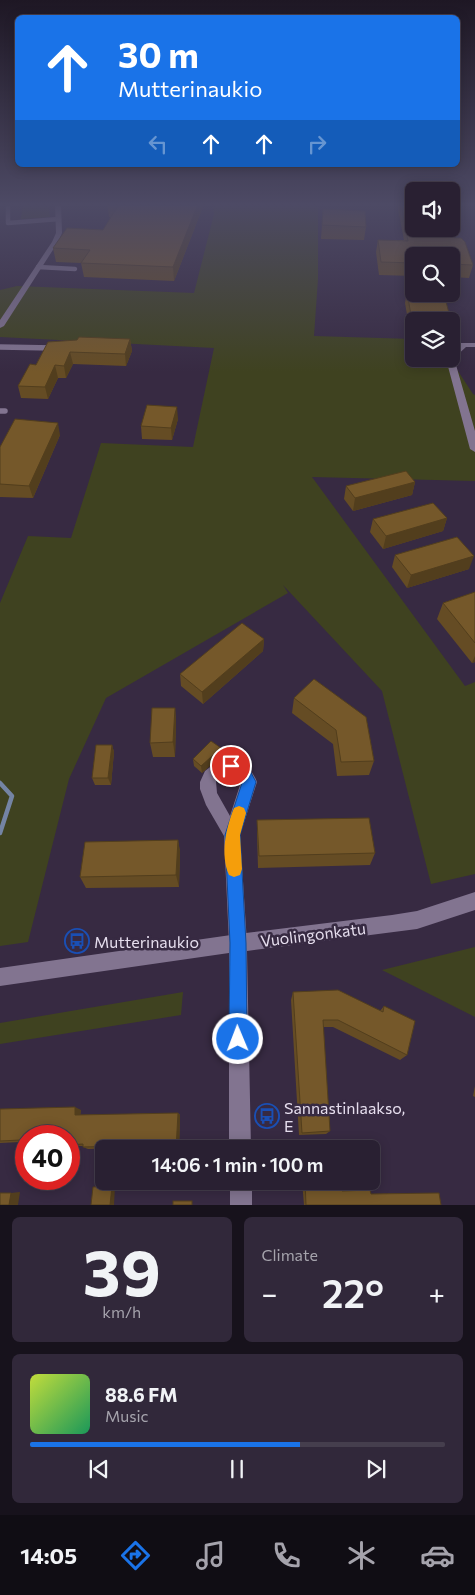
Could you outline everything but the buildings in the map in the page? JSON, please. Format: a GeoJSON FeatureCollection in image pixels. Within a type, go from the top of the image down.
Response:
{"type":"FeatureCollection","features":[{"type":"Feature","properties":{"kind":"street"},"geometry":{"type":"LineString","coordinates":[[0,326],[43,260]]}},
{"type":"Feature","properties":{"kind":"street"},"geometry":{"type":"LineString","coordinates":[[460,349],[464,345],[475,345]]}},
{"type":"Feature","properties":{"kind":"street"},"geometry":{"type":"LineString","coordinates":[[453,367],[475,449]]}},
{"type":"Feature","properties":{"kind":"street"},"geometry":{"type":"LineString","coordinates":[[232,835],[238,943],[236,984],[240,1140]]}},
{"type":"Feature","properties":{"kind":"street","name":"Vuolingonkatu"},"geometry":{"type":"LineString","coordinates":[[0,977],[417,920],[475,901]]}},
{"type":"Feature","properties":{"kind":"street"},"geometry":{"type":"LineString","coordinates":[[240,1190],[241,1205]]}},
{"type":"Feature","properties":{"kind":"lane"},"geometry":{"type":"LineString","coordinates":[[38,268],[75,269]]}},
{"type":"Feature","properties":{"kind":"lane"},"geometry":{"type":"LineString","coordinates":[[0,347],[56,348]]}},
{"type":"Feature","properties":{"kind":"green space"},"geometry":{"type":"Polygon","coordinates":[[[202,260],[318,260],[314,336],[405,339],[405,367],[455,367],[475,395],[475,481],[312,477],[465,686],[475,682],[475,874],[431,884],[382,691],[283,585],[288,593],[106,698],[69,779],[28,942],[0,946],[0,603],[28,536],[71,538],[101,443],[193,447],[214,348],[0,337],[0,290],[17,286],[194,293],[202,260]]]}},
{"type":"Feature","properties":{"kind":"green space"},"geometry":{"type":"Polygon","coordinates":[[[475,947],[475,1017],[382,970],[475,947]]]}},
{"type":"Feature","properties":{"kind":"green space"},"geometry":{"type":"Polygon","coordinates":[[[183,992],[181,1015],[0,1044],[0,1023],[183,992]]]}},
{"type":"Feature","properties":{"kind":"waterway"},"geometry":{"type":"LineString","coordinates":[[0,783],[12,796],[0,833]]}},
{"type":"Feature","properties":{"kind":"slow traffic"},"geometry":{"type":"LineString","coordinates":[[234,869],[232,835],[239,813]]}},
{"type":"Feature","properties":{"kind":"place","name":"Mutterinaukio"},"geometry":{"type":"Point","coordinates":[77,941]}},
{"type":"Feature","properties":{"kind":"place","name":"Sannastinlaakso, E"},"geometry":{"type":"Point","coordinates":[267,1116]}},
{"type":"Feature","properties":{"kind":"route"},"geometry":{"type":"LineString","coordinates":[[231,766],[243,772],[249,782],[232,835],[238,943],[236,984],[238,1039]]}}]}
